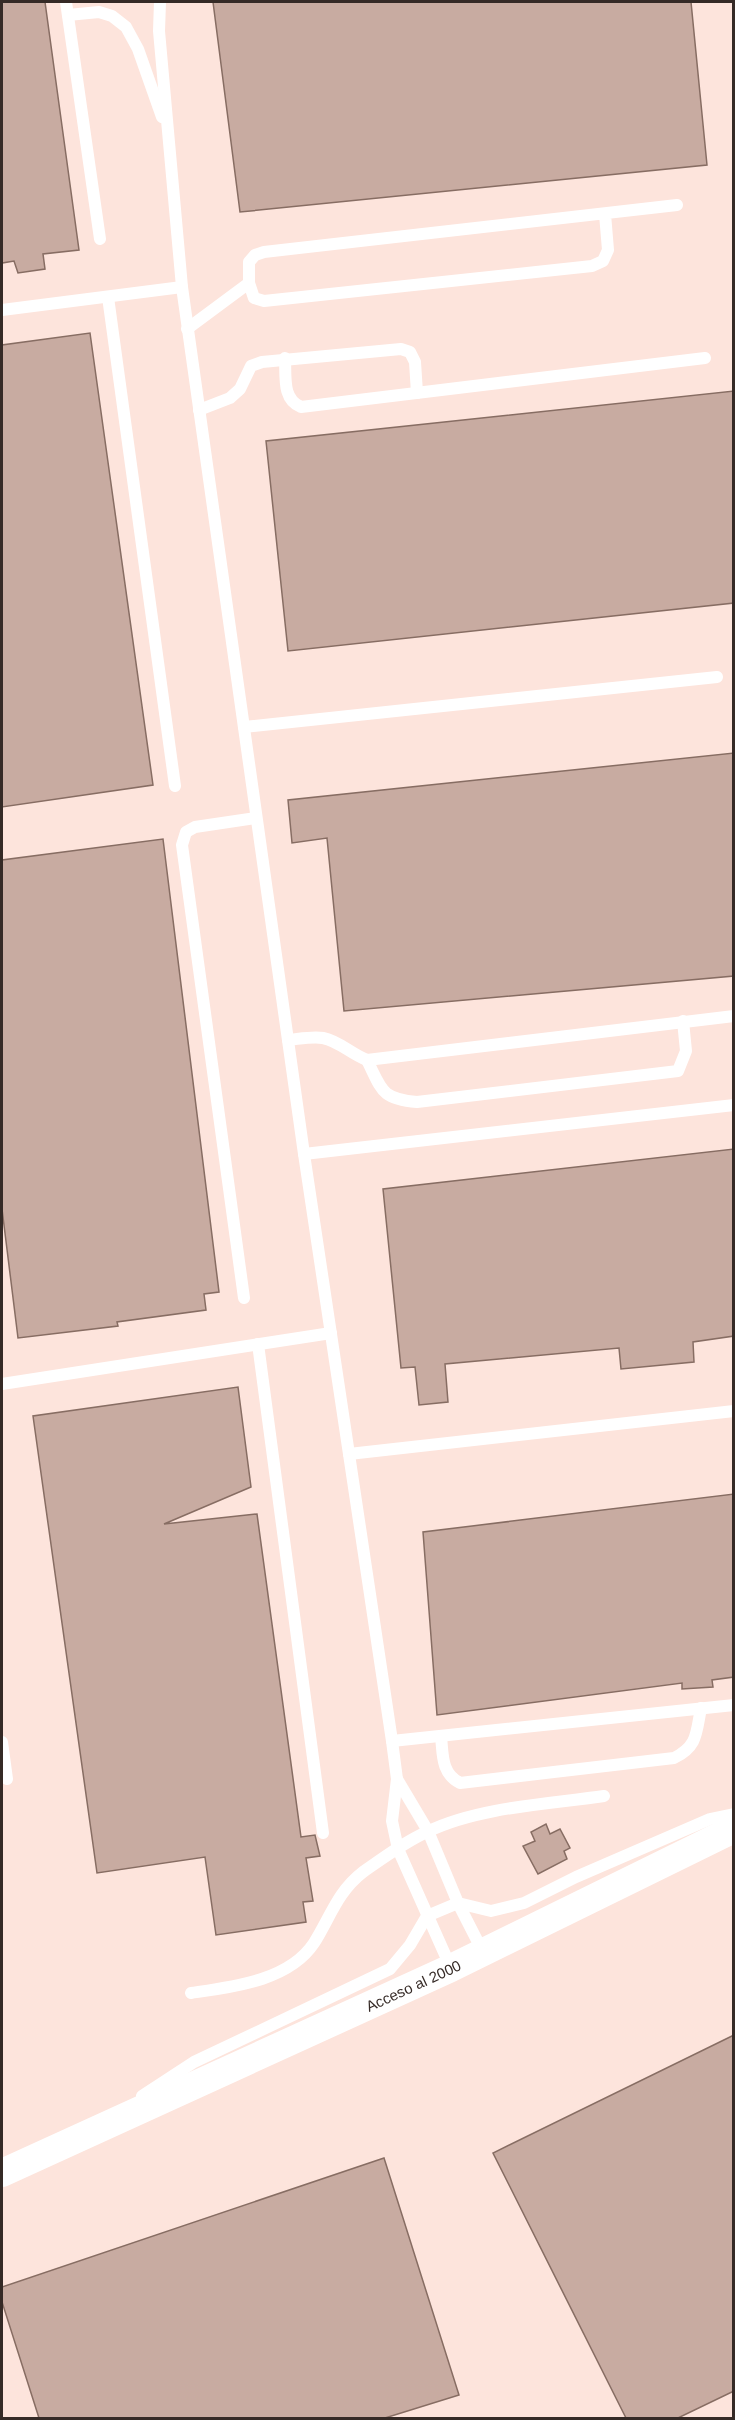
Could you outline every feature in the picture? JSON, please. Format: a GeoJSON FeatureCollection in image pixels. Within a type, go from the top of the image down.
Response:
{"type":"FeatureCollection","features":[{"type":"Feature","properties":{"kind":"street","name":"Acceso al 2000"},"geometry":{"type":"LineString","coordinates":[[2,2173],[87,2132],[451,1968],[734,1829]]}},
{"type":"Feature","properties":{"kind":"lane"},"geometry":{"type":"LineString","coordinates":[[66,2],[100,239]]}},
{"type":"Feature","properties":{"kind":"lane"},"geometry":{"type":"LineString","coordinates":[[160,2],[159,31],[167,129],[187,329],[304,1154],[392,1741],[397,1779],[392,1821],[398,1849],[451,1968]]}},
{"type":"Feature","properties":{"kind":"lane"},"geometry":{"type":"LineString","coordinates":[[68,15],[99,12],[112,16],[126,27],[138,49],[167,129]]}},
{"type":"Feature","properties":{"kind":"lane"},"geometry":{"type":"LineString","coordinates":[[605,214],[608,250],[603,261],[592,266],[264,301],[254,298],[249,283],[249,262],[255,255],[264,252],[677,205]]}},
{"type":"Feature","properties":{"kind":"lane"},"geometry":{"type":"LineString","coordinates":[[187,329],[249,283]]}},
{"type":"Feature","properties":{"kind":"lane"},"geometry":{"type":"LineString","coordinates":[[2,310],[182,287]]}},
{"type":"Feature","properties":{"kind":"lane"},"geometry":{"type":"LineString","coordinates":[[108,297],[175,786]]}},
{"type":"Feature","properties":{"kind":"lane"},"geometry":{"type":"LineString","coordinates":[[199,410],[240,389],[251,366],[285,358],[401,349],[410,352],[415,362],[417,393]]}},
{"type":"Feature","properties":{"kind":"lane"},"geometry":{"type":"LineString","coordinates":[[285,358],[287,394],[292,403],[302,407],[705,358]]}},
{"type":"Feature","properties":{"kind":"lane"},"geometry":{"type":"LineString","coordinates":[[244,727],[717,677]]}},
{"type":"Feature","properties":{"kind":"lane"},"geometry":{"type":"LineString","coordinates":[[244,1298],[182,844],[186,831],[195,827],[256,818]]}},
{"type":"Feature","properties":{"kind":"lane"},"geometry":{"type":"LineString","coordinates":[[288,1040],[322,1037],[337,1043],[351,1054],[367,1060],[734,1016]]}},
{"type":"Feature","properties":{"kind":"lane"},"geometry":{"type":"LineString","coordinates":[[367,1060],[383,1091],[395,1100],[417,1102],[635,1077],[678,1071],[686,1051],[683,1021]]}},
{"type":"Feature","properties":{"kind":"lane"},"geometry":{"type":"LineString","coordinates":[[304,1154],[734,1105]]}},
{"type":"Feature","properties":{"kind":"lane"},"geometry":{"type":"LineString","coordinates":[[2,1384],[331,1333]]}},
{"type":"Feature","properties":{"kind":"lane"},"geometry":{"type":"LineString","coordinates":[[258,1344],[323,1833]]}},
{"type":"Feature","properties":{"kind":"lane"},"geometry":{"type":"LineString","coordinates":[[349,1454],[734,1411]]}},
{"type":"Feature","properties":{"kind":"lane"},"geometry":{"type":"LineString","coordinates":[[392,1741],[734,1705]]}},
{"type":"Feature","properties":{"kind":"lane"},"geometry":{"type":"LineString","coordinates":[[441,1736],[444,1768],[449,1778],[460,1783],[674,1758],[688,1751],[695,1739],[701,1708]]}},
{"type":"Feature","properties":{"kind":"lane"},"geometry":{"type":"LineString","coordinates":[[2,1742],[7,1779]]}},
{"type":"Feature","properties":{"kind":"lane"},"geometry":{"type":"LineString","coordinates":[[397,1779],[428,1831],[458,1903],[483,1952]]}},
{"type":"Feature","properties":{"kind":"lane"},"geometry":{"type":"LineString","coordinates":[[191,1993],[234,1987],[298,1962],[314,1942],[331,1908],[353,1882],[361,1874],[428,1831],[486,1814],[604,1796]]}},
{"type":"Feature","properties":{"kind":"lane"},"geometry":{"type":"LineString","coordinates":[[427,1916],[458,1903],[491,1911],[524,1903],[576,1877],[710,1819],[734,1814]]}},
{"type":"Feature","properties":{"kind":"lane","name":"Acceso al 2000"},"geometry":{"type":"LineString","coordinates":[[87,2132],[194,2062],[390,1969],[410,1945],[427,1916]]}},
{"type":"Feature","properties":{"kind":"building"},"geometry":{"type":"Polygon","coordinates":[[[2,2],[45,2],[79,250],[43,254],[45,269],[18,273],[14,261],[2,263],[2,2]]]}},
{"type":"Feature","properties":{"kind":"building"},"geometry":{"type":"Polygon","coordinates":[[[213,2],[691,2],[707,165],[240,212],[213,2]]]}},
{"type":"Feature","properties":{"kind":"building"},"geometry":{"type":"Polygon","coordinates":[[[90,333],[153,785],[2,807],[2,345],[90,333]]]}},
{"type":"Feature","properties":{"kind":"building"},"geometry":{"type":"Polygon","coordinates":[[[734,391],[734,603],[288,651],[266,441],[734,391]]]}},
{"type":"Feature","properties":{"kind":"building"},"geometry":{"type":"Polygon","coordinates":[[[734,753],[734,976],[344,1011],[327,838],[292,843],[288,800],[734,753]]]}},
{"type":"Feature","properties":{"kind":"building"},"geometry":{"type":"Polygon","coordinates":[[[163,839],[219,1292],[204,1294],[206,1310],[117,1322],[118,1326],[18,1338],[2,1209],[2,860],[163,839]]]}},
{"type":"Feature","properties":{"kind":"building"},"geometry":{"type":"Polygon","coordinates":[[[734,1149],[734,1336],[693,1342],[694,1362],[621,1369],[619,1348],[445,1364],[448,1402],[419,1405],[415,1367],[401,1368],[383,1189],[734,1149]]]}},
{"type":"Feature","properties":{"kind":"building"},"geometry":{"type":"Polygon","coordinates":[[[238,1387],[251,1487],[164,1524],[257,1514],[301,1837],[315,1835],[320,1856],[306,1858],[313,1901],[303,1902],[306,1922],[216,1935],[205,1857],[97,1873],[33,1416],[238,1387]]]}},
{"type":"Feature","properties":{"kind":"building"},"geometry":{"type":"Polygon","coordinates":[[[734,1494],[734,1677],[712,1680],[713,1687],[682,1689],[682,1683],[437,1715],[423,1532],[734,1494]]]}},
{"type":"Feature","properties":{"kind":"building"},"geometry":{"type":"Polygon","coordinates":[[[546,1824],[550,1834],[560,1829],[570,1848],[564,1851],[567,1859],[538,1874],[523,1846],[535,1841],[531,1832],[546,1824]]]}},
{"type":"Feature","properties":{"kind":"building"},"geometry":{"type":"Polygon","coordinates":[[[734,2035],[734,2391],[678,2418],[626,2418],[493,2153],[734,2035]]]}},
{"type":"Feature","properties":{"kind":"building"},"geometry":{"type":"Polygon","coordinates":[[[384,2158],[459,2395],[385,2418],[39,2418],[2,2302],[2,2287],[384,2158]]]}}]}
